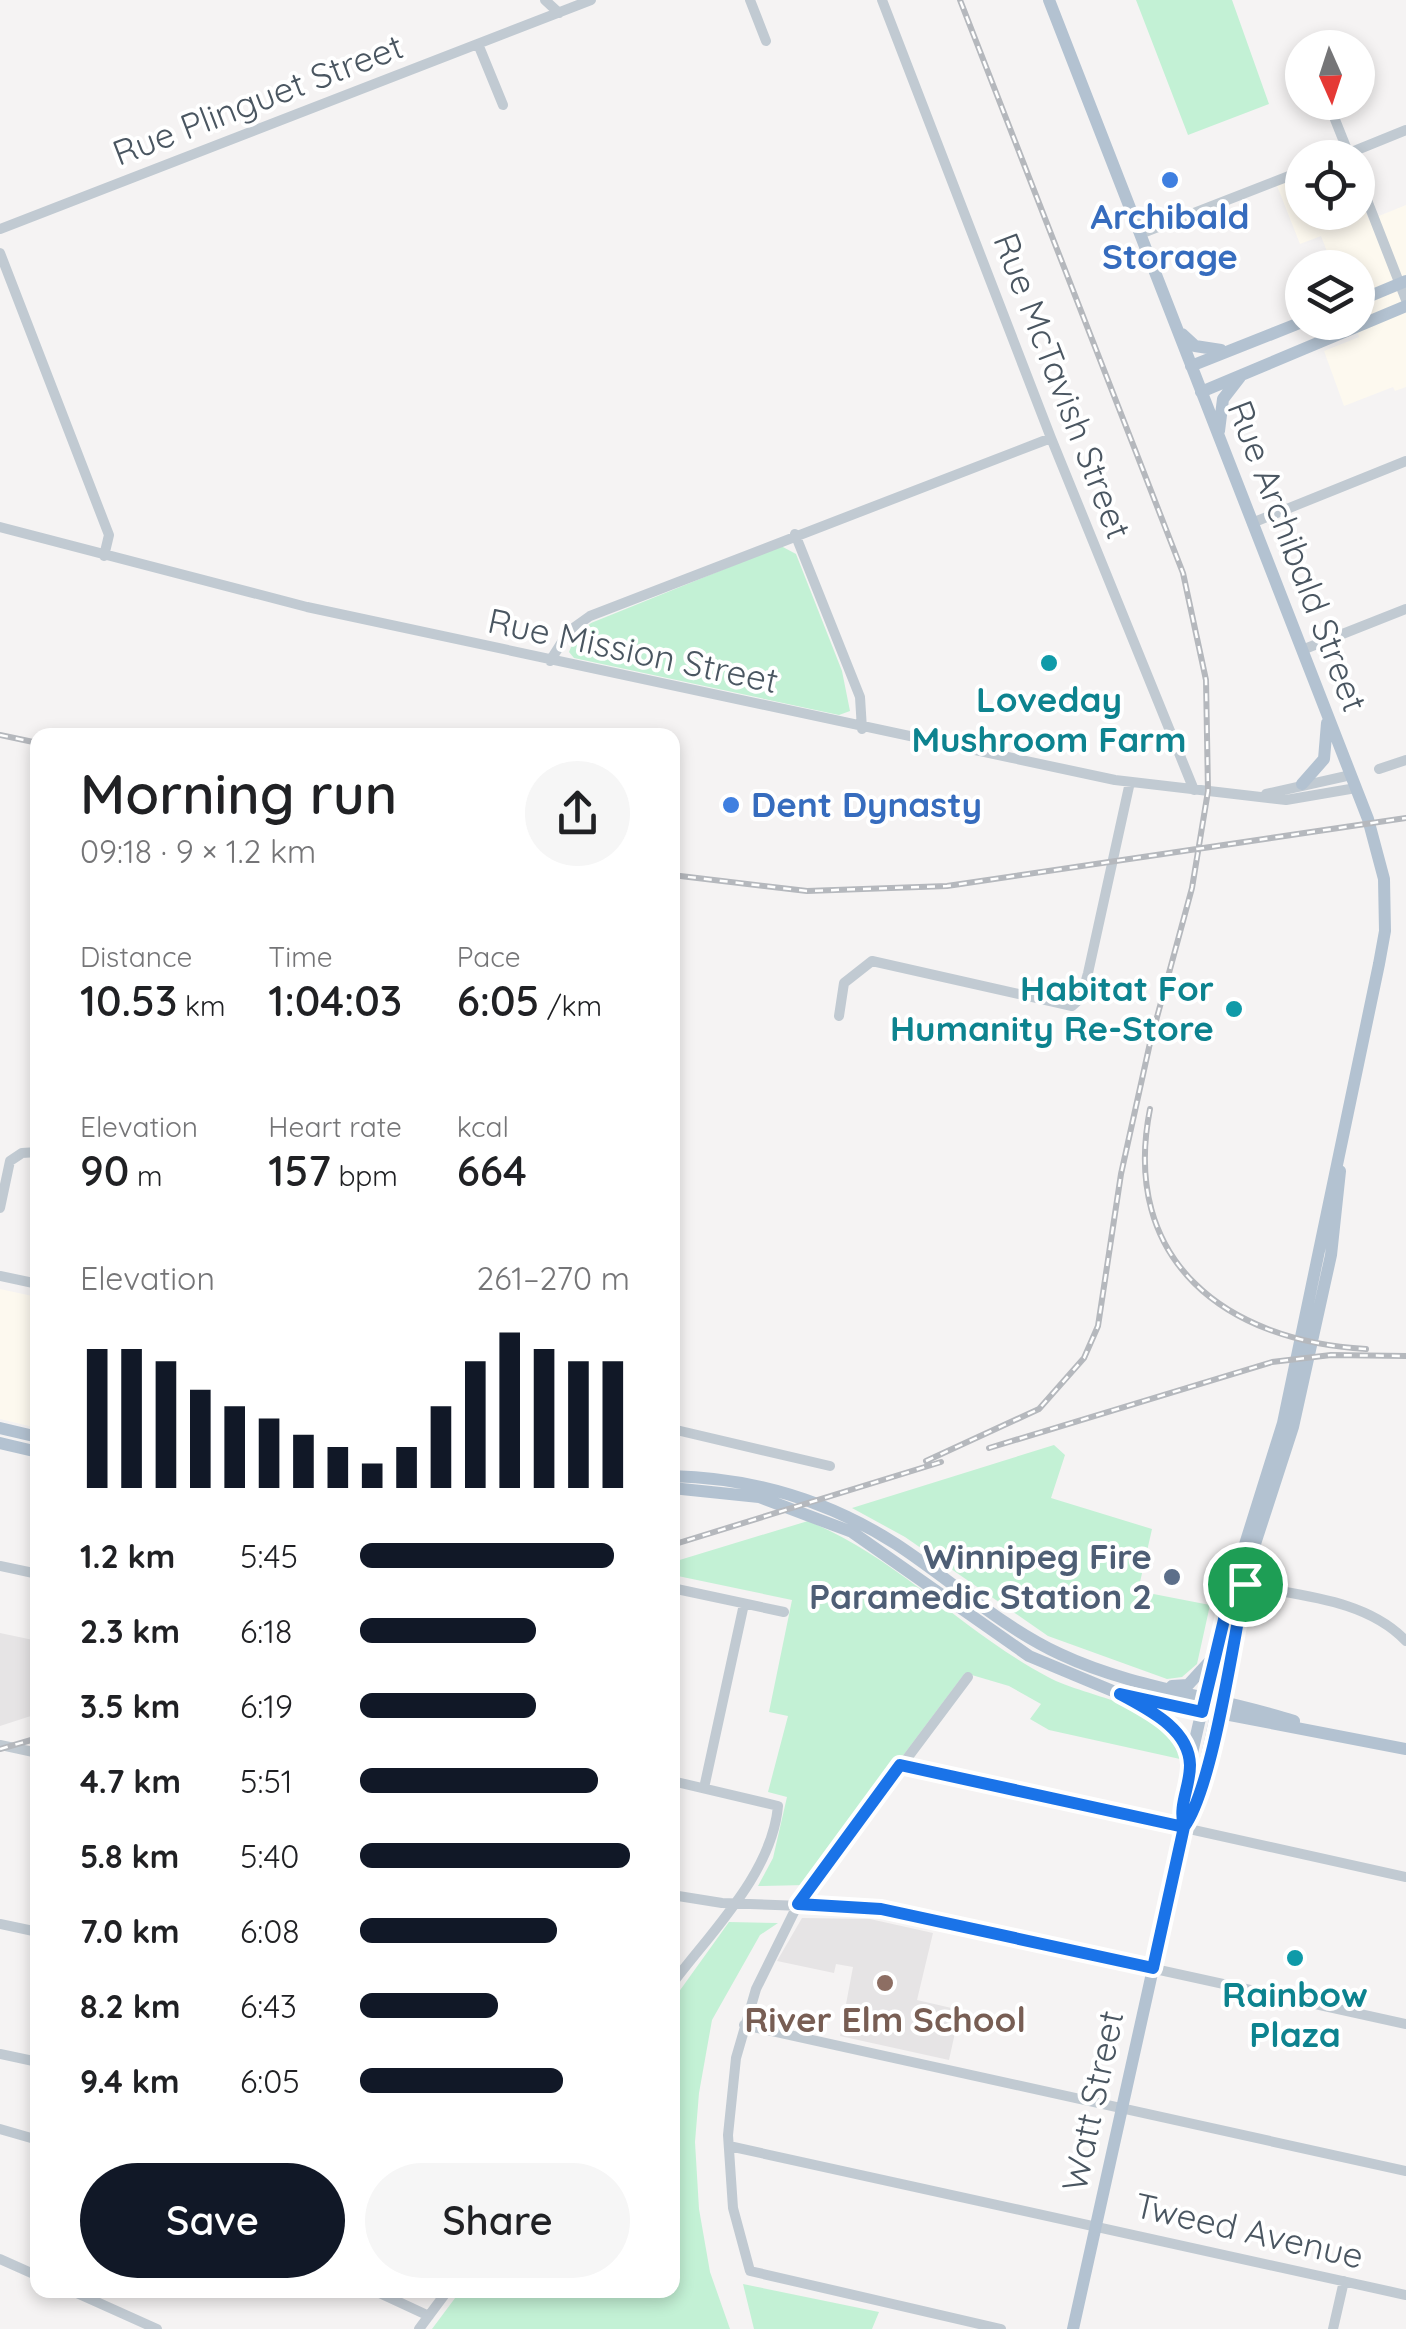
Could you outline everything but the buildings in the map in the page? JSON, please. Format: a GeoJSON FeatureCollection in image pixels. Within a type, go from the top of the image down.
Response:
{"type":"FeatureCollection","features":[{"type":"Feature","properties":{"kind":"main road","name":"Rue Archibald Street"},"geometry":{"type":"LineString","coordinates":[[1048,0],[1379,853],[1385,916],[1303,1354]]}},
{"type":"Feature","properties":{"kind":"main road"},"geometry":{"type":"LineString","coordinates":[[1375,294],[1403,283]]}},
{"type":"Feature","properties":{"kind":"main road"},"geometry":{"type":"LineString","coordinates":[[1201,392],[1406,303]]}},
{"type":"Feature","properties":{"kind":"main road"},"geometry":{"type":"LineString","coordinates":[[1173,323],[1195,346],[1234,349]]}},
{"type":"Feature","properties":{"kind":"main road"},"geometry":{"type":"LineString","coordinates":[[1191,366],[1285,329]]}},
{"type":"Feature","properties":{"kind":"main road"},"geometry":{"type":"LineString","coordinates":[[1220,444],[1222,405],[1242,376]]}},
{"type":"Feature","properties":{"kind":"main road"},"geometry":{"type":"LineString","coordinates":[[1302,784],[1326,755],[1327,715]]}},
{"type":"Feature","properties":{"kind":"main road","name":"Watt Street"},"geometry":{"type":"LineString","coordinates":[[1184,1827],[1180,1810],[1215,1654],[1293,1427],[1303,1354]]}},
{"type":"Feature","properties":{"kind":"main road"},"geometry":{"type":"LineString","coordinates":[[0,1428],[30,1434]]}},
{"type":"Feature","properties":{"kind":"main road"},"geometry":{"type":"LineString","coordinates":[[0,1443],[30,1450]]}},
{"type":"Feature","properties":{"kind":"main road"},"geometry":{"type":"LineString","coordinates":[[680,1477],[729,1480],[815,1503],[895,1544],[1029,1656],[1120,1694],[1406,1749]]}},
{"type":"Feature","properties":{"kind":"main road"},"geometry":{"type":"LineString","coordinates":[[680,1489],[728,1492],[812,1514],[888,1553],[1058,1653],[1160,1687],[1220,1700],[1320,1730]]}},
{"type":"Feature","properties":{"kind":"main road","name":"Watt Street"},"geometry":{"type":"LineString","coordinates":[[1073,2329],[1184,1827],[1194,1813],[1218,1715],[1239,1583]]}},
{"type":"Feature","properties":{"kind":"main road"},"geometry":{"type":"LineString","coordinates":[[1160,1687],[1188,1685],[1215,1654]]}},
{"type":"Feature","properties":{"kind":"main road"},"geometry":{"type":"LineString","coordinates":[[1120,1694],[1181,1738],[1190,1765]]}},
{"type":"Feature","properties":{"kind":"street"},"geometry":{"type":"LineString","coordinates":[[545,0],[560,12]]}},
{"type":"Feature","properties":{"kind":"street","name":"Rue Plinguet Street"},"geometry":{"type":"LineString","coordinates":[[0,228],[592,0]]}},
{"type":"Feature","properties":{"kind":"street"},"geometry":{"type":"LineString","coordinates":[[750,0],[766,41]]}},
{"type":"Feature","properties":{"kind":"street","name":"Rue McTavish Street"},"geometry":{"type":"LineString","coordinates":[[882,0],[1051,438],[1194,790]]}},
{"type":"Feature","properties":{"kind":"street"},"geometry":{"type":"LineString","coordinates":[[478,44],[503,105]]}},
{"type":"Feature","properties":{"kind":"street"},"geometry":{"type":"LineString","coordinates":[[1375,143],[1406,130]]}},
{"type":"Feature","properties":{"kind":"street"},"geometry":{"type":"LineString","coordinates":[[1140,234],[1285,178]]}},
{"type":"Feature","properties":{"kind":"street"},"geometry":{"type":"LineString","coordinates":[[1375,217],[1403,283],[1406,303]]}},
{"type":"Feature","properties":{"kind":"street"},"geometry":{"type":"LineString","coordinates":[[0,254],[109,534],[104,556]]}},
{"type":"Feature","properties":{"kind":"street"},"geometry":{"type":"LineString","coordinates":[[550,661],[568,631],[590,616],[1051,438]]}},
{"type":"Feature","properties":{"kind":"street"},"geometry":{"type":"LineString","coordinates":[[1252,523],[1406,461]]}},
{"type":"Feature","properties":{"kind":"street","name":"Rue Mission Street"},"geometry":{"type":"LineString","coordinates":[[0,527],[289,603],[1130,782],[1301,799],[1353,781]]}},
{"type":"Feature","properties":{"kind":"street"},"geometry":{"type":"LineString","coordinates":[[795,534],[860,698],[862,728]]}},
{"type":"Feature","properties":{"kind":"street"},"geometry":{"type":"LineString","coordinates":[[1302,650],[1406,610]]}},
{"type":"Feature","properties":{"kind":"street"},"geometry":{"type":"LineString","coordinates":[[1380,770],[1406,760]]}},
{"type":"Feature","properties":{"kind":"street","name":"Rue Mission Street"},"geometry":{"type":"LineString","coordinates":[[1260,796],[1302,784],[1353,781]]}},
{"type":"Feature","properties":{"kind":"street"},"geometry":{"type":"LineString","coordinates":[[840,1016],[844,983],[872,961],[1072,1006],[1082,998],[1130,782]]}},
{"type":"Feature","properties":{"kind":"street"},"geometry":{"type":"LineString","coordinates":[[0,1208],[10,1161],[30,1152]]}},
{"type":"Feature","properties":{"kind":"street"},"geometry":{"type":"LineString","coordinates":[[0,1276],[30,1282]]}},
{"type":"Feature","properties":{"kind":"street"},"geometry":{"type":"LineString","coordinates":[[680,1431],[830,1466]]}},
{"type":"Feature","properties":{"kind":"street"},"geometry":{"type":"LineString","coordinates":[[0,1566],[30,1572]]}},
{"type":"Feature","properties":{"kind":"street"},"geometry":{"type":"LineString","coordinates":[[1239,1583],[1358,1608],[1385,1619],[1406,1641]]}},
{"type":"Feature","properties":{"kind":"street"},"geometry":{"type":"LineString","coordinates":[[680,1590],[784,1612]]}},
{"type":"Feature","properties":{"kind":"street"},"geometry":{"type":"LineString","coordinates":[[704,1788],[744,1604]]}},
{"type":"Feature","properties":{"kind":"street"},"geometry":{"type":"LineString","coordinates":[[968,1676],[798,1904],[767,1963],[744,2025],[731,2084],[728,2146],[733,2208],[750,2271],[1002,2329]]}},
{"type":"Feature","properties":{"kind":"street"},"geometry":{"type":"LineString","coordinates":[[0,1745],[30,1751]]}},
{"type":"Feature","properties":{"kind":"street"},"geometry":{"type":"LineString","coordinates":[[900,1765],[1406,1877]]}},
{"type":"Feature","properties":{"kind":"street"},"geometry":{"type":"LineString","coordinates":[[680,1783],[778,1806],[765,1856],[680,1973]]}},
{"type":"Feature","properties":{"kind":"street"},"geometry":{"type":"LineString","coordinates":[[680,1895],[732,1904],[881,1909],[1406,2024]]}},
{"type":"Feature","properties":{"kind":"street"},"geometry":{"type":"LineString","coordinates":[[0,1924],[30,1930]]}},
{"type":"Feature","properties":{"kind":"street"},"geometry":{"type":"LineString","coordinates":[[744,2025],[1406,2170]]}},
{"type":"Feature","properties":{"kind":"street"},"geometry":{"type":"LineString","coordinates":[[0,2054],[30,2060]]}},
{"type":"Feature","properties":{"kind":"street"},"geometry":{"type":"LineString","coordinates":[[0,2129],[30,2138]]}},
{"type":"Feature","properties":{"kind":"street","name":"Tweed Avenue"},"geometry":{"type":"LineString","coordinates":[[728,2146],[1406,2294]]}},
{"type":"Feature","properties":{"kind":"street"},"geometry":{"type":"LineString","coordinates":[[0,2259],[30,2272]]}},
{"type":"Feature","properties":{"kind":"street"},"geometry":{"type":"LineString","coordinates":[[1333,2329],[1344,2280]]}},
{"type":"Feature","properties":{"kind":"street"},"geometry":{"type":"LineString","coordinates":[[88,2298],[158,2329]]}},
{"type":"Feature","properties":{"kind":"street"},"geometry":{"type":"LineString","coordinates":[[390,2298],[428,2316]]}},
{"type":"Feature","properties":{"kind":"street"},"geometry":{"type":"LineString","coordinates":[[419,2329],[442,2298]]}},
{"type":"Feature","properties":{"kind":"shaded area"},"geometry":{"type":"Polygon","coordinates":[[[1285,174],[1285,206],[1274,178],[1285,174]]]}},
{"type":"Feature","properties":{"kind":"shaded area"},"geometry":{"type":"Polygon","coordinates":[[[1406,205],[1406,387],[1395,391],[1393,387],[1344,406],[1324,351],[1352,340],[1375,340],[1375,250],[1326,250],[1321,236],[1300,244],[1294,230],[1375,230],[1375,218],[1406,205]]]}},
{"type":"Feature","properties":{"kind":"shaded area"},"geometry":{"type":"Polygon","coordinates":[[[0,1289],[30,1295],[30,1426],[0,1419],[0,1289]]]}},
{"type":"Feature","properties":{"kind":"shaded area"},"geometry":{"type":"Polygon","coordinates":[[[0,1633],[30,1639],[30,1716],[0,1726],[0,1633]]]}},
{"type":"Feature","properties":{"kind":"shaded area","name":"River Elm School"},"geometry":{"type":"Polygon","coordinates":[[[802,1918],[870,1919],[933,1933],[917,2000],[960,2010],[949,2060],[840,2036],[853,1967],[836,1964],[834,1973],[777,1961],[802,1918]]]}},
{"type":"Feature","properties":{"kind":"green space"},"geometry":{"type":"Polygon","coordinates":[[[1136,0],[1232,0],[1269,104],[1188,135],[1136,0]]]}},
{"type":"Feature","properties":{"kind":"green space"},"geometry":{"type":"Polygon","coordinates":[[[781,546],[796,554],[842,671],[850,711],[839,715],[574,658],[569,652],[576,635],[591,623],[781,546]]]}},
{"type":"Feature","properties":{"kind":"green space"},"geometry":{"type":"Polygon","coordinates":[[[1054,1445],[1065,1455],[1051,1498],[1152,1529],[1138,1591],[1210,1605],[1197,1664],[1182,1677],[1167,1679],[1048,1636],[905,1537],[852,1508],[1054,1445]]]}},
{"type":"Feature","properties":{"kind":"green space"},"geometry":{"type":"Polygon","coordinates":[[[808,1521],[872,1555],[987,1639],[1048,1677],[1144,1714],[1173,1740],[1180,1759],[1049,1730],[1030,1719],[1041,1704],[1009,1686],[965,1673],[806,1885],[758,1886],[773,1858],[787,1797],[768,1792],[788,1716],[769,1712],[792,1600],[680,1576],[680,1560],[808,1521]]]}},
{"type":"Feature","properties":{"kind":"green space"},"geometry":{"type":"Polygon","coordinates":[[[729,1922],[778,1923],[760,1935],[712,2020],[699,2093],[695,2142],[699,2209],[710,2272],[730,2329],[432,2329],[455,2298],[680,2298],[680,1990],[729,1922]]]}},
{"type":"Feature","properties":{"kind":"green space"},"geometry":{"type":"Polygon","coordinates":[[[743,2284],[879,2312],[872,2329],[754,2329],[743,2284]]]}},
{"type":"Feature","properties":{"kind":"railway"},"geometry":{"type":"LineString","coordinates":[[926,1461],[1039,1409],[1084,1358],[1098,1326],[1121,1174],[1150,1043],[1192,888],[1208,791],[1206,680],[1183,573],[960,0]]}},
{"type":"Feature","properties":{"kind":"railway"},"geometry":{"type":"LineString","coordinates":[[0,735],[30,741]]}},
{"type":"Feature","properties":{"kind":"railway"},"geometry":{"type":"LineString","coordinates":[[680,876],[807,891],[947,886],[1406,818]]}},
{"type":"Feature","properties":{"kind":"railway"},"geometry":{"type":"LineString","coordinates":[[1150,1109],[1145,1163],[1151,1210],[1168,1250],[1194,1283],[1228,1310],[1269,1330],[1315,1343],[1366,1349]]}},
{"type":"Feature","properties":{"kind":"railway"},"geometry":{"type":"LineString","coordinates":[[989,1448],[1272,1362],[1331,1355],[1406,1356]]}},
{"type":"Feature","properties":{"kind":"railway"},"geometry":{"type":"LineString","coordinates":[[680,1543],[941,1462]]}},
{"type":"Feature","properties":{"kind":"railway"},"geometry":{"type":"LineString","coordinates":[[0,1749],[30,1740]]}},
{"type":"Feature","properties":{"kind":"place","name":"Archibald Storage"},"geometry":{"type":"Point","coordinates":[1170,180]}},
{"type":"Feature","properties":{"kind":"place","name":"Loveday Mushroom Farm"},"geometry":{"type":"Point","coordinates":[1049,663]}},
{"type":"Feature","properties":{"kind":"place","name":"Dent Dynasty"},"geometry":{"type":"Point","coordinates":[731,805]}},
{"type":"Feature","properties":{"kind":"place","name":"Habitat For Humanity Re-Store"},"geometry":{"type":"Point","coordinates":[1234,1009]}},
{"type":"Feature","properties":{"kind":"place","name":"Winnipeg Fire Paramedic Station 2"},"geometry":{"type":"Point","coordinates":[1172,1577]}},
{"type":"Feature","properties":{"kind":"place","name":"Rainbow Plaza"},"geometry":{"type":"Point","coordinates":[1295,1958]}},
{"type":"Feature","properties":{"kind":"place","name":"River Elm School"},"geometry":{"type":"Point","coordinates":[885,1983]}},
{"type":"Feature","properties":{"kind":"route"},"geometry":{"type":"LineString","coordinates":[[1245,1584],[1216,1726],[1194,1813],[1184,1827],[1153,1968],[881,1909],[798,1904],[900,1765],[1184,1827],[1180,1810],[1190,1765],[1181,1738],[1162,1718],[1120,1694],[1202,1712],[1233,1582],[1245,1584]]}}]}
